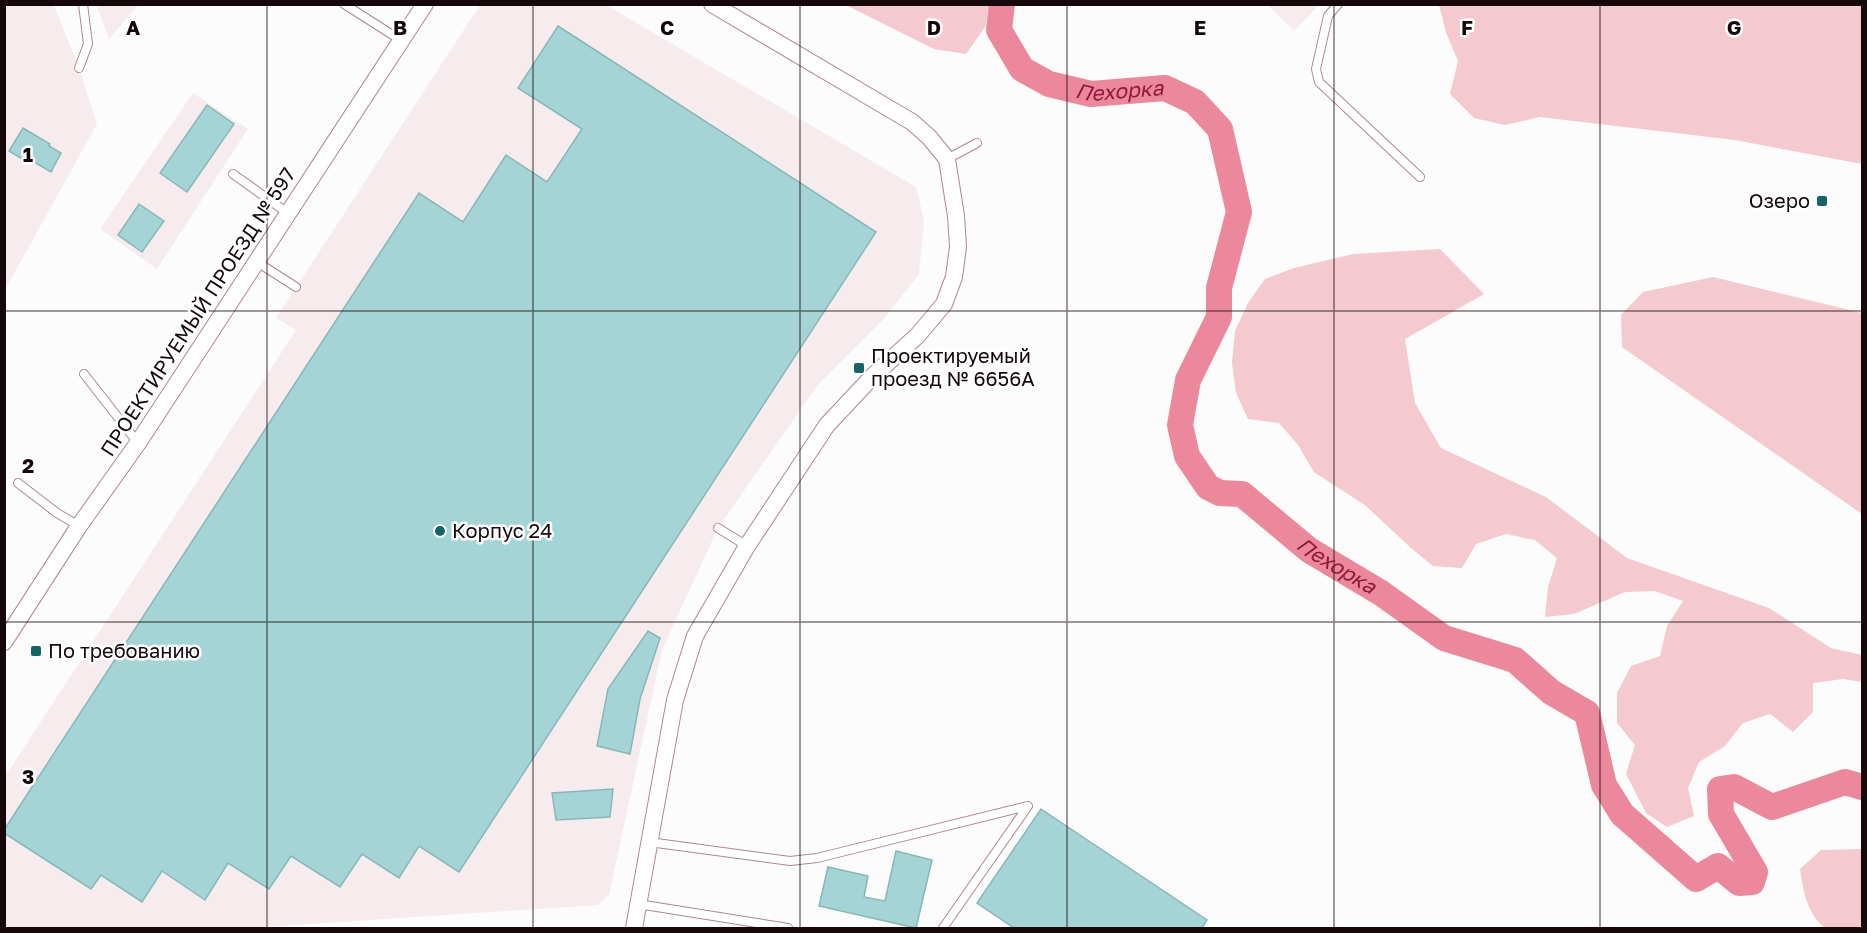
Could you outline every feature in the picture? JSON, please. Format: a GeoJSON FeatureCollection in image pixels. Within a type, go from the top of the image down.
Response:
{"type":"FeatureCollection","features":[{"type":"Feature","properties":{"kind":"street","name":"ПРОЕКТИРУЕМЫЙ ПРОЕЗД № 597"},"geometry":{"type":"LineString","coordinates":[[4,642],[138,443],[425,4]]}},
{"type":"Feature","properties":{"kind":"street"},"geometry":{"type":"LineString","coordinates":[[634,928],[675,700],[695,636],[747,546],[827,425],[872,377],[918,335],[944,304],[954,277],[958,247],[956,216],[946,159],[929,137],[912,122],[712,4]]}},
{"type":"Feature","properties":{"kind":"lane"},"geometry":{"type":"LineString","coordinates":[[79,68],[87,44],[83,4]]}},
{"type":"Feature","properties":{"kind":"lane"},"geometry":{"type":"LineString","coordinates":[[344,4],[402,41]]}},
{"type":"Feature","properties":{"kind":"lane"},"geometry":{"type":"LineString","coordinates":[[1338,4],[1328,16],[1316,69],[1319,82],[1420,177]]}},
{"type":"Feature","properties":{"kind":"lane"},"geometry":{"type":"LineString","coordinates":[[946,159],[977,143]]}},
{"type":"Feature","properties":{"kind":"lane"},"geometry":{"type":"LineString","coordinates":[[233,174],[289,214]]}},
{"type":"Feature","properties":{"kind":"lane"},"geometry":{"type":"LineString","coordinates":[[257,262],[296,287]]}},
{"type":"Feature","properties":{"kind":"lane"},"geometry":{"type":"LineString","coordinates":[[84,374],[138,443]]}},
{"type":"Feature","properties":{"kind":"lane"},"geometry":{"type":"LineString","coordinates":[[18,483],[57,513],[80,526]]}},
{"type":"Feature","properties":{"kind":"lane"},"geometry":{"type":"LineString","coordinates":[[718,528],[747,546]]}},
{"type":"Feature","properties":{"kind":"lane"},"geometry":{"type":"LineString","coordinates":[[649,842],[790,861],[805,860],[1028,806],[943,928]]}},
{"type":"Feature","properties":{"kind":"lane"},"geometry":{"type":"LineString","coordinates":[[638,904],[788,928]]}},
{"type":"Feature","properties":{"kind":"shaded area"},"geometry":{"type":"Polygon","coordinates":[[[96,4],[138,4],[138,5],[109,39],[96,4]]]}},
{"type":"Feature","properties":{"kind":"shaded area"},"geometry":{"type":"Polygon","coordinates":[[[5,5],[54,5],[79,68],[97,124],[5,290],[5,5]]]}},
{"type":"Feature","properties":{"kind":"shaded area","name":"Корпус 24"},"geometry":{"type":"Polygon","coordinates":[[[480,5],[606,5],[916,187],[924,220],[919,274],[883,320],[817,386],[718,528],[662,650],[609,895],[598,905],[250,928],[5,928],[4,778],[296,330],[276,318],[480,5]]]}},
{"type":"Feature","properties":{"kind":"shaded area"},"geometry":{"type":"Polygon","coordinates":[[[846,5],[989,5],[985,27],[966,54],[934,49],[846,5]]]}},
{"type":"Feature","properties":{"kind":"shaded area"},"geometry":{"type":"Polygon","coordinates":[[[1268,5],[1319,5],[1294,31],[1268,5]]]}},
{"type":"Feature","properties":{"kind":"shaded area"},"geometry":{"type":"Polygon","coordinates":[[[1439,5],[1862,5],[1862,164],[1735,140],[1540,117],[1505,125],[1474,118],[1450,94],[1458,61],[1446,32],[1439,5]]]}},
{"type":"Feature","properties":{"kind":"shaded area"},"geometry":{"type":"Polygon","coordinates":[[[193,93],[248,129],[157,269],[100,229],[193,93]]]}},
{"type":"Feature","properties":{"kind":"shaded area"},"geometry":{"type":"Polygon","coordinates":[[[1440,249],[1484,294],[1405,339],[1415,403],[1441,448],[1546,497],[1627,558],[1769,608],[1831,648],[1862,655],[1862,682],[1843,679],[1813,683],[1813,712],[1793,732],[1770,714],[1743,723],[1725,746],[1699,762],[1688,788],[1694,816],[1667,827],[1646,813],[1626,774],[1635,745],[1617,723],[1617,693],[1631,666],[1660,656],[1667,626],[1683,601],[1655,591],[1625,592],[1574,614],[1545,617],[1548,587],[1557,558],[1535,540],[1506,534],[1476,544],[1462,568],[1433,566],[1366,506],[1314,472],[1298,445],[1279,423],[1248,419],[1236,393],[1232,363],[1235,331],[1248,303],[1265,279],[1294,268],[1353,254],[1440,249]]]}},
{"type":"Feature","properties":{"kind":"shaded area"},"geometry":{"type":"Polygon","coordinates":[[[1713,277],[1862,313],[1862,514],[1622,347],[1621,315],[1643,292],[1713,277]]]}},
{"type":"Feature","properties":{"kind":"shaded area"},"geometry":{"type":"Polygon","coordinates":[[[1862,849],[1862,928],[1825,928],[1810,909],[1804,893],[1800,869],[1821,850],[1862,849]]]}},
{"type":"Feature","properties":{"kind":"building","name":"Корпус 24"},"geometry":{"type":"Polygon","coordinates":[[[558,26],[876,232],[459,872],[419,846],[399,878],[362,854],[340,887],[291,856],[269,889],[228,863],[205,900],[162,871],[142,902],[101,875],[91,889],[4,833],[4,830],[419,193],[463,222],[506,155],[547,182],[582,129],[518,88],[558,26]]]}},
{"type":"Feature","properties":{"kind":"building"},"geometry":{"type":"Polygon","coordinates":[[[207,105],[234,124],[187,192],[160,173],[207,105]]]}},
{"type":"Feature","properties":{"kind":"building"},"geometry":{"type":"Polygon","coordinates":[[[23,128],[61,153],[51,172],[9,151],[23,128]]]}},
{"type":"Feature","properties":{"kind":"building"},"geometry":{"type":"Polygon","coordinates":[[[139,204],[164,221],[142,252],[118,235],[139,204]]]}},
{"type":"Feature","properties":{"kind":"building"},"geometry":{"type":"Polygon","coordinates":[[[648,631],[660,638],[640,699],[630,754],[597,746],[608,689],[648,631]]]}},
{"type":"Feature","properties":{"kind":"building"},"geometry":{"type":"Polygon","coordinates":[[[613,789],[610,817],[556,820],[552,793],[613,789]]]}},
{"type":"Feature","properties":{"kind":"building"},"geometry":{"type":"Polygon","coordinates":[[[1041,809],[1207,920],[1202,928],[1014,928],[977,903],[1041,809]]]}},
{"type":"Feature","properties":{"kind":"building"},"geometry":{"type":"Polygon","coordinates":[[[896,851],[932,860],[916,928],[819,906],[828,867],[868,876],[864,897],[885,901],[896,851]]]}},
{"type":"Feature","properties":{"kind":"waterway","name":"Пехорка"},"geometry":{"type":"LineString","coordinates":[[1002,4],[999,30],[1022,69],[1049,84],[1091,94],[1165,88],[1195,102],[1220,129],[1239,212],[1219,288],[1219,317],[1188,380],[1180,425],[1187,456],[1208,487],[1220,493],[1242,494],[1309,550],[1381,593],[1444,638],[1515,660],[1551,692],[1587,713],[1604,785],[1622,814],[1696,879],[1718,866],[1739,883],[1752,882],[1755,872],[1721,814],[1720,789],[1734,787],[1772,807],[1845,782],[1862,787]]}},
{"type":"Feature","properties":{"kind":"place","name":"Озеро"},"geometry":{"type":"Point","coordinates":[1822,201]}},
{"type":"Feature","properties":{"kind":"place","name":"Проектируемый проезд № 6656А"},"geometry":{"type":"Point","coordinates":[859,368]}},
{"type":"Feature","properties":{"kind":"place","name":"Корпус 24"},"geometry":{"type":"Point","coordinates":[440,531]}},
{"type":"Feature","properties":{"kind":"place","name":"По требованию"},"geometry":{"type":"Point","coordinates":[36,651]}}]}
